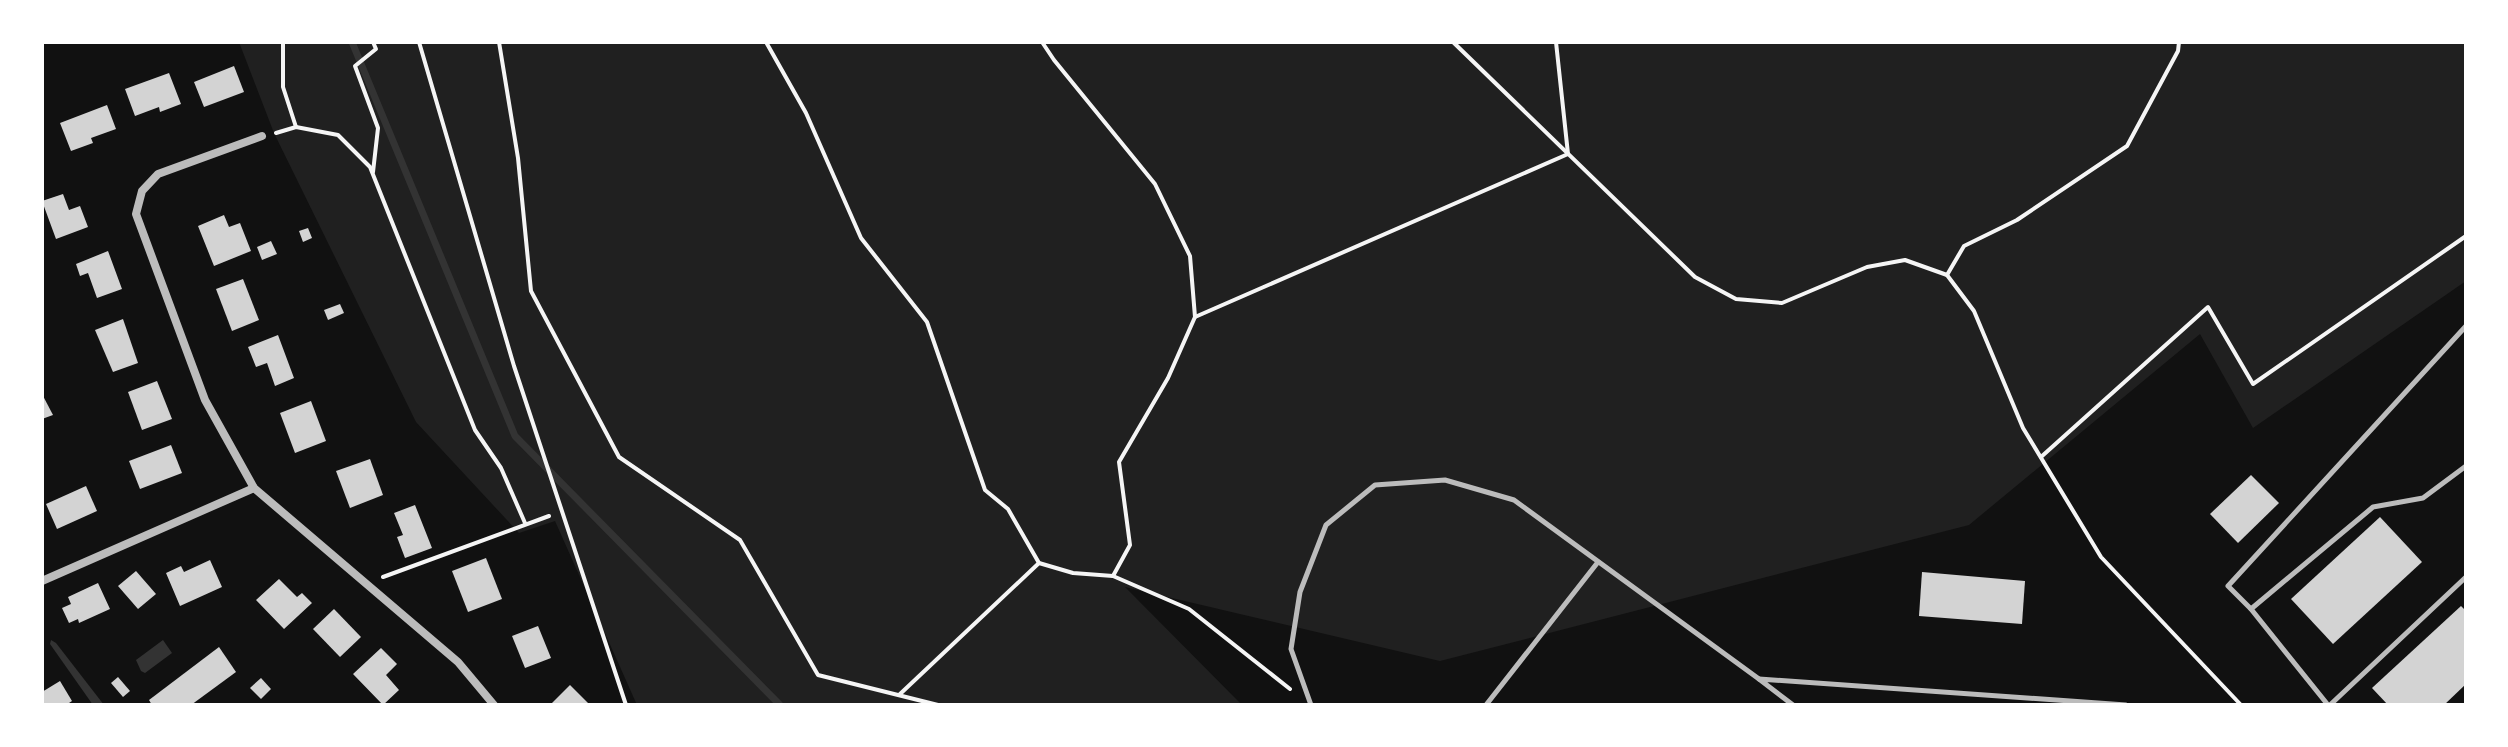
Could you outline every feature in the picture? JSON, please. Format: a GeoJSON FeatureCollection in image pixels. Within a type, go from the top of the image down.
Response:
{"type":"FeatureCollection","features":[{"type":"Feature","properties":{"kind":"street"},"geometry":{"type":"LineString","coordinates":[[262,136],[158,174],[142,191],[136,214],[205,400],[254,488],[458,662],[494,705]]}},
{"type":"Feature","properties":{"kind":"street"},"geometry":{"type":"LineString","coordinates":[[42,581],[254,488]]}},
{"type":"Feature","properties":{"kind":"lane"},"geometry":{"type":"LineString","coordinates":[[2466,326],[2228,586],[2251,609],[2329,705],[2466,577]]}},
{"type":"Feature","properties":{"kind":"lane"},"geometry":{"type":"LineString","coordinates":[[2251,609],[2373,507],[2423,498],[2466,466]]}},
{"type":"Feature","properties":{"kind":"lane"},"geometry":{"type":"LineString","coordinates":[[1311,705],[1291,649],[1300,592],[1326,525],[1375,485],[1445,480],[1514,500],[1793,705]]}},
{"type":"Feature","properties":{"kind":"lane"},"geometry":{"type":"LineString","coordinates":[[1486,705],[1598,562]]}},
{"type":"Feature","properties":{"kind":"lane"},"geometry":{"type":"LineString","coordinates":[[1759,679],[2126,705]]}},
{"type":"Feature","properties":{"kind":"path"},"geometry":{"type":"LineString","coordinates":[[283,42],[283,87],[296,127]]}},
{"type":"Feature","properties":{"kind":"path"},"geometry":{"type":"LineString","coordinates":[[372,174],[378,128],[355,66],[376,49],[373,42]]}},
{"type":"Feature","properties":{"kind":"path"},"geometry":{"type":"LineString","coordinates":[[419,42],[514,366],[626,705]]}},
{"type":"Feature","properties":{"kind":"path"},"geometry":{"type":"LineString","coordinates":[[499,42],[518,158],[531,291],[619,457],[740,540],[818,675],[938,705]]}},
{"type":"Feature","properties":{"kind":"path"},"geometry":{"type":"LineString","coordinates":[[766,42],[806,113],[861,238],[927,322],[985,490],[1008,509],[1039,563],[1073,573],[1113,576],[1189,609],[1298,695]]}},
{"type":"Feature","properties":{"kind":"path"},"geometry":{"type":"LineString","coordinates":[[1042,42],[1155,184],[1190,256],[1195,317],[1168,378],[1119,462],[1130,545],[1113,576]]}},
{"type":"Feature","properties":{"kind":"path"},"geometry":{"type":"LineString","coordinates":[[1453,42],[1695,277],[1736,299],[1782,303],[1867,267],[1905,260],[1947,275],[1974,311],[2023,428],[2101,557],[2241,705]]}},
{"type":"Feature","properties":{"kind":"path"},"geometry":{"type":"LineString","coordinates":[[1556,42],[1568,154]]}},
{"type":"Feature","properties":{"kind":"path"},"geometry":{"type":"LineString","coordinates":[[1947,275],[1964,246],[2017,220],[2127,146],[2178,51],[2179,42]]}},
{"type":"Feature","properties":{"kind":"path"},"geometry":{"type":"LineString","coordinates":[[262,136],[296,127],[338,135],[370,167],[475,430],[501,468],[525,523]]}},
{"type":"Feature","properties":{"kind":"path"},"geometry":{"type":"LineString","coordinates":[[1195,317],[1568,154]]}},
{"type":"Feature","properties":{"kind":"path"},"geometry":{"type":"LineString","coordinates":[[2041,457],[2208,307],[2253,384],[2466,236]]}},
{"type":"Feature","properties":{"kind":"path"},"geometry":{"type":"LineString","coordinates":[[365,584],[549,516]]}},
{"type":"Feature","properties":{"kind":"path"},"geometry":{"type":"LineString","coordinates":[[899,695],[1039,563]]}},
{"type":"Feature","properties":{"kind":"shaded area"},"geometry":{"type":"Polygon","coordinates":[[[239,42],[2466,42],[2466,281],[2253,428],[2200,334],[1969,525],[1440,661],[1125,587],[1242,705],[637,705],[555,521],[519,533],[416,422],[274,133],[239,42]]]}},
{"type":"Feature","properties":{"kind":"shaded area"},"geometry":{"type":"Polygon","coordinates":[[[51,640],[104,705],[93,705],[50,644],[51,640]]]}},
{"type":"Feature","properties":{"kind":"shaded area"},"geometry":{"type":"Polygon","coordinates":[[[163,640],[172,653],[145,673],[141,671],[136,660],[163,640]]]}},
{"type":"Feature","properties":{"kind":"building"},"geometry":{"type":"Polygon","coordinates":[[[234,66],[244,92],[204,107],[194,82],[234,66]]]}},
{"type":"Feature","properties":{"kind":"building"},"geometry":{"type":"Polygon","coordinates":[[[169,73],[181,104],[160,112],[159,107],[135,116],[125,89],[169,73]]]}},
{"type":"Feature","properties":{"kind":"building"},"geometry":{"type":"Polygon","coordinates":[[[107,105],[116,129],[91,138],[93,143],[71,151],[60,123],[107,105]]]}},
{"type":"Feature","properties":{"kind":"building"},"geometry":{"type":"Polygon","coordinates":[[[63,194],[69,210],[80,206],[88,227],[56,239],[42,201],[63,194]]]}},
{"type":"Feature","properties":{"kind":"building"},"geometry":{"type":"Polygon","coordinates":[[[224,215],[229,227],[240,223],[251,251],[214,266],[198,226],[224,215]]]}},
{"type":"Feature","properties":{"kind":"building"},"geometry":{"type":"Polygon","coordinates":[[[308,228],[312,238],[303,242],[299,231],[308,228]]]}},
{"type":"Feature","properties":{"kind":"building"},"geometry":{"type":"Polygon","coordinates":[[[271,241],[277,254],[262,260],[257,247],[271,241]]]}},
{"type":"Feature","properties":{"kind":"building"},"geometry":{"type":"Polygon","coordinates":[[[108,251],[122,289],[97,298],[88,273],[80,276],[76,264],[108,251]]]}},
{"type":"Feature","properties":{"kind":"building"},"geometry":{"type":"Polygon","coordinates":[[[243,279],[259,320],[232,331],[216,289],[243,279]]]}},
{"type":"Feature","properties":{"kind":"building"},"geometry":{"type":"Polygon","coordinates":[[[340,304],[344,313],[328,320],[324,310],[340,304]]]}},
{"type":"Feature","properties":{"kind":"building"},"geometry":{"type":"Polygon","coordinates":[[[123,319],[138,363],[113,372],[95,330],[123,319]]]}},
{"type":"Feature","properties":{"kind":"building"},"geometry":{"type":"Polygon","coordinates":[[[278,335],[294,378],[275,386],[267,363],[256,367],[248,347],[278,335]]]}},
{"type":"Feature","properties":{"kind":"building"},"geometry":{"type":"Polygon","coordinates":[[[157,381],[172,419],[142,430],[128,392],[157,381]]]}},
{"type":"Feature","properties":{"kind":"building"},"geometry":{"type":"Polygon","coordinates":[[[42,394],[53,415],[42,419],[42,394]]]}},
{"type":"Feature","properties":{"kind":"building"},"geometry":{"type":"Polygon","coordinates":[[[311,401],[326,441],[295,453],[280,413],[311,401]]]}},
{"type":"Feature","properties":{"kind":"building"},"geometry":{"type":"Polygon","coordinates":[[[171,445],[182,473],[140,489],[129,461],[171,445]]]}},
{"type":"Feature","properties":{"kind":"building"},"geometry":{"type":"Polygon","coordinates":[[[370,459],[383,495],[350,508],[336,471],[370,459]]]}},
{"type":"Feature","properties":{"kind":"building"},"geometry":{"type":"Polygon","coordinates":[[[2251,475],[2279,503],[2238,543],[2210,514],[2251,475]]]}},
{"type":"Feature","properties":{"kind":"building"},"geometry":{"type":"Polygon","coordinates":[[[86,486],[97,511],[57,529],[46,504],[86,486]]]}},
{"type":"Feature","properties":{"kind":"building"},"geometry":{"type":"Polygon","coordinates":[[[415,505],[432,548],[405,558],[397,537],[403,535],[394,513],[415,505]]]}},
{"type":"Feature","properties":{"kind":"building"},"geometry":{"type":"Polygon","coordinates":[[[2380,517],[2422,562],[2333,644],[2291,599],[2380,517]]]}},
{"type":"Feature","properties":{"kind":"building"},"geometry":{"type":"Polygon","coordinates":[[[486,558],[502,599],[468,612],[452,571],[486,558]]]}},
{"type":"Feature","properties":{"kind":"building"},"geometry":{"type":"Polygon","coordinates":[[[210,560],[222,587],[180,606],[166,573],[181,566],[184,572],[210,560]]]}},
{"type":"Feature","properties":{"kind":"building"},"geometry":{"type":"Polygon","coordinates":[[[136,571],[156,594],[138,609],[118,586],[136,571]]]}},
{"type":"Feature","properties":{"kind":"building"},"geometry":{"type":"Polygon","coordinates":[[[1922,572],[2025,581],[2022,624],[1919,616],[1922,572]]]}},
{"type":"Feature","properties":{"kind":"building"},"geometry":{"type":"Polygon","coordinates":[[[279,579],[297,597],[302,593],[312,603],[284,629],[256,600],[279,579]]]}},
{"type":"Feature","properties":{"kind":"building"},"geometry":{"type":"Polygon","coordinates":[[[98,583],[110,609],[79,623],[78,619],[69,623],[62,608],[71,604],[68,597],[98,583]]]}},
{"type":"Feature","properties":{"kind":"building"},"geometry":{"type":"Polygon","coordinates":[[[2461,606],[2466,611],[2466,684],[2444,705],[2388,705],[2372,688],[2461,606]]]}},
{"type":"Feature","properties":{"kind":"building"},"geometry":{"type":"Polygon","coordinates":[[[334,609],[361,637],[340,657],[313,629],[334,609]]]}},
{"type":"Feature","properties":{"kind":"building"},"geometry":{"type":"Polygon","coordinates":[[[538,626],[551,658],[525,668],[512,636],[538,626]]]}},
{"type":"Feature","properties":{"kind":"building"},"geometry":{"type":"Polygon","coordinates":[[[219,647],[236,672],[191,705],[152,705],[149,700],[219,647]]]}},
{"type":"Feature","properties":{"kind":"building"},"geometry":{"type":"Polygon","coordinates":[[[381,648],[397,664],[386,675],[399,690],[383,705],[353,674],[381,648]]]}},
{"type":"Feature","properties":{"kind":"building"},"geometry":{"type":"Polygon","coordinates":[[[118,677],[130,691],[123,697],[111,683],[118,677]]]}},
{"type":"Feature","properties":{"kind":"building"},"geometry":{"type":"Polygon","coordinates":[[[261,678],[271,689],[261,699],[250,688],[261,678]]]}},
{"type":"Feature","properties":{"kind":"building"},"geometry":{"type":"Polygon","coordinates":[[[60,681],[72,701],[66,705],[42,705],[42,692],[60,681]]]}},
{"type":"Feature","properties":{"kind":"building"},"geometry":{"type":"Polygon","coordinates":[[[570,685],[590,705],[550,705],[570,685]]]}},
{"type":"Feature","properties":{"kind":"waterway"},"geometry":{"type":"LineString","coordinates":[[352,42],[515,436],[780,705]]}}]}
